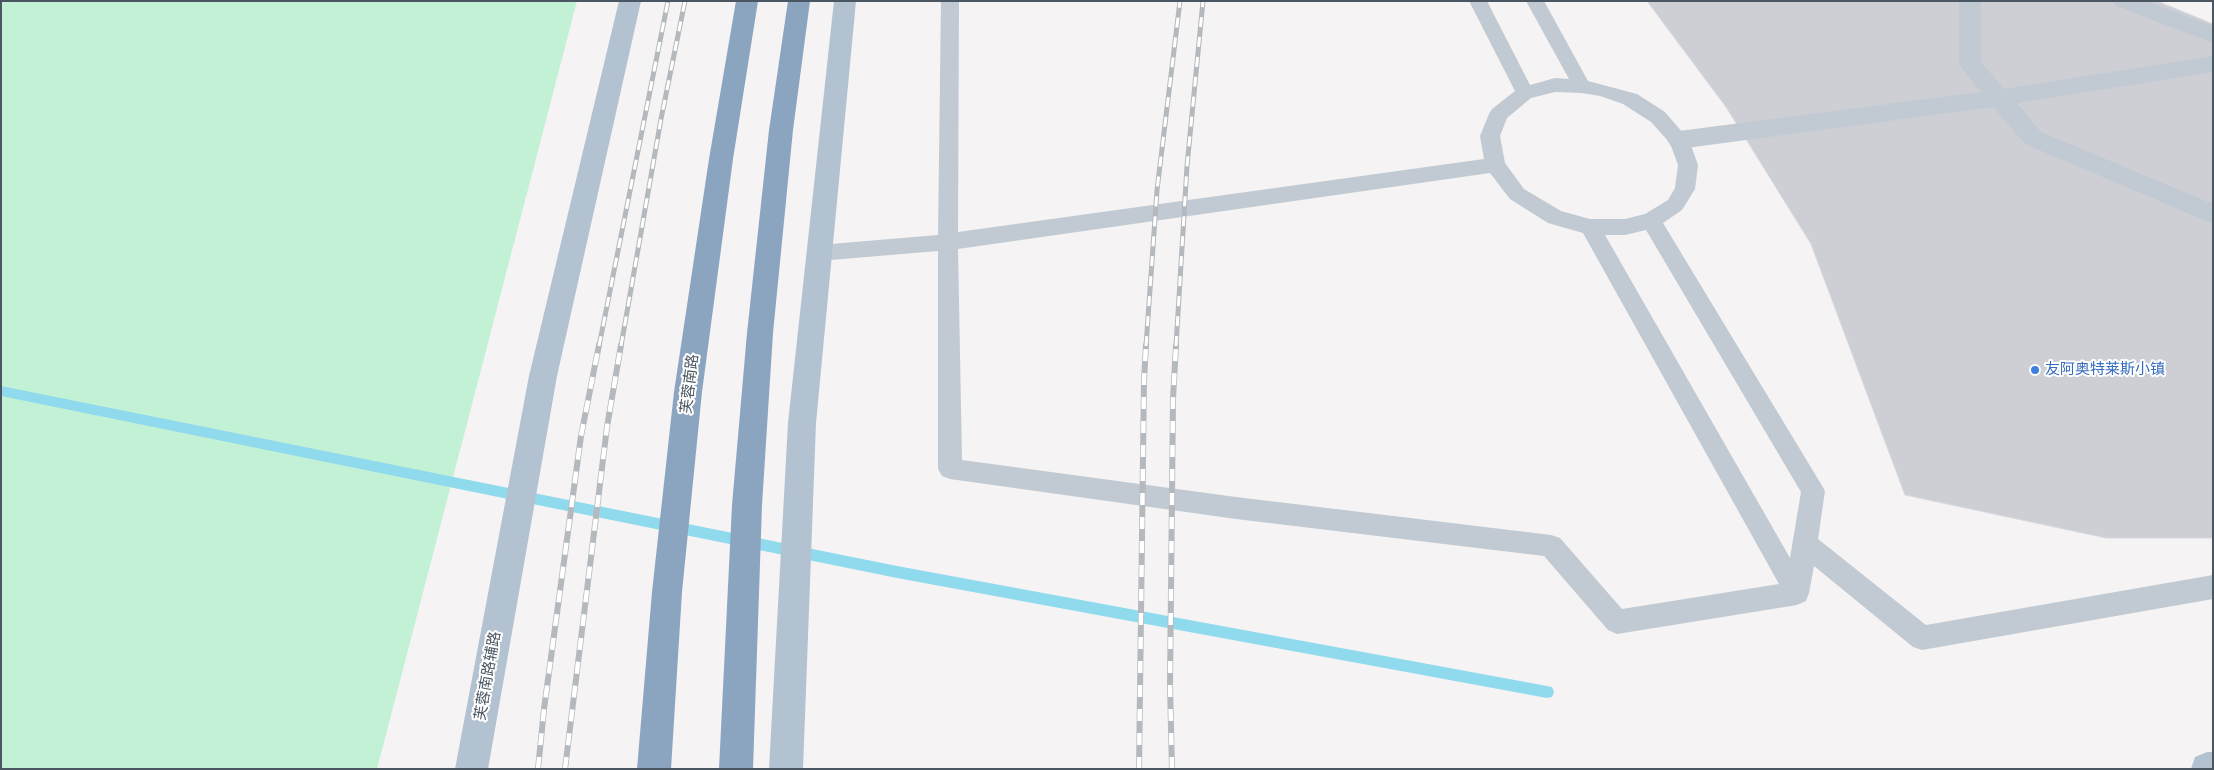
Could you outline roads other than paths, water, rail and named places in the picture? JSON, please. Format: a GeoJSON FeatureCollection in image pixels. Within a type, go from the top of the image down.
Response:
{"type":"FeatureCollection","features":[{"type":"Feature","properties":{"kind":"highway","name":"芙蓉南路"},"geometry":{"type":"LineString","coordinates":[[654,769],[667,592],[688,392],[721,159],[747,1]]}},
{"type":"Feature","properties":{"kind":"highway"},"geometry":{"type":"LineString","coordinates":[[736,769],[747,505],[760,333],[781,130],[799,1]]}},
{"type":"Feature","properties":{"kind":"main road","name":"芙蓉南路辅路"},"geometry":{"type":"LineString","coordinates":[[471,769],[543,376],[630,1]]}},
{"type":"Feature","properties":{"kind":"main road"},"geometry":{"type":"LineString","coordinates":[[786,769],[802,423],[845,1]]}},
{"type":"Feature","properties":{"kind":"main road"},"geometry":{"type":"LineString","coordinates":[[2207,769],[2213,768]]}},
{"type":"Feature","properties":{"kind":"street"},"geometry":{"type":"LineString","coordinates":[[1970,1],[1970,64],[2034,138],[2213,215]]}},
{"type":"Feature","properties":{"kind":"street"},"geometry":{"type":"LineString","coordinates":[[2124,1],[2213,35]]}},
{"type":"Feature","properties":{"kind":"street"},"geometry":{"type":"LineString","coordinates":[[1679,140],[1998,98],[2213,64]]}},
{"type":"Feature","properties":{"kind":"lane"},"geometry":{"type":"LineString","coordinates":[[950,1],[948,242],[950,469],[1226,507],[1551,546],[1617,622],[1797,593]]}},
{"type":"Feature","properties":{"kind":"lane"},"geometry":{"type":"LineString","coordinates":[[1478,1],[1525,93]]}},
{"type":"Feature","properties":{"kind":"lane"},"geometry":{"type":"LineString","coordinates":[[1535,1],[1582,86]]}},
{"type":"Feature","properties":{"kind":"lane"},"geometry":{"type":"LineString","coordinates":[[1555,85],[1582,86],[1602,90],[1630,100],[1658,117],[1679,140],[1688,165],[1685,189],[1675,205],[1651,221],[1625,227],[1590,227],[1555,217],[1517,194],[1495,165],[1490,136],[1499,114],[1525,93],[1555,85]]}},
{"type":"Feature","properties":{"kind":"lane"},"geometry":{"type":"LineString","coordinates":[[819,253],[948,242],[1495,165]]}},
{"type":"Feature","properties":{"kind":"lane"},"geometry":{"type":"LineString","coordinates":[[1651,221],[1813,491],[1797,593]]}},
{"type":"Feature","properties":{"kind":"lane"},"geometry":{"type":"LineString","coordinates":[[1590,227],[1797,593]]}},
{"type":"Feature","properties":{"kind":"lane"},"geometry":{"type":"LineString","coordinates":[[1805,544],[1922,638],[2213,587]]}},
{"type":"Feature","properties":{"kind":"waterway"},"geometry":{"type":"LineString","coordinates":[[1,391],[897,572],[1547,692]]}},
{"type":"Feature","properties":{"kind":"railway"},"geometry":{"type":"LineString","coordinates":[[599,346],[668,1]]}},
{"type":"Feature","properties":{"kind":"railway"},"geometry":{"type":"LineString","coordinates":[[621,346],[661,119],[685,1]]}},
{"type":"Feature","properties":{"kind":"railway"},"geometry":{"type":"LineString","coordinates":[[1146,346],[1157,190],[1180,1]]}},
{"type":"Feature","properties":{"kind":"railway"},"geometry":{"type":"LineString","coordinates":[[1176,346],[1187,166],[1203,1]]}},
{"type":"Feature","properties":{"kind":"railway"},"geometry":{"type":"LineString","coordinates":[[538,769],[544,709],[581,436],[599,345]]}},
{"type":"Feature","properties":{"kind":"railway"},"geometry":{"type":"LineString","coordinates":[[565,769],[607,427],[621,345]]}},
{"type":"Feature","properties":{"kind":"railway"},"geometry":{"type":"LineString","coordinates":[[1139,769],[1146,345]]}},
{"type":"Feature","properties":{"kind":"railway"},"geometry":{"type":"LineString","coordinates":[[1172,769],[1170,685],[1173,399],[1176,345]]}},
{"type":"Feature","properties":{"kind":"place","name":"友阿奥特莱斯小镇"},"geometry":{"type":"Point","coordinates":[2035,370]}}]}
